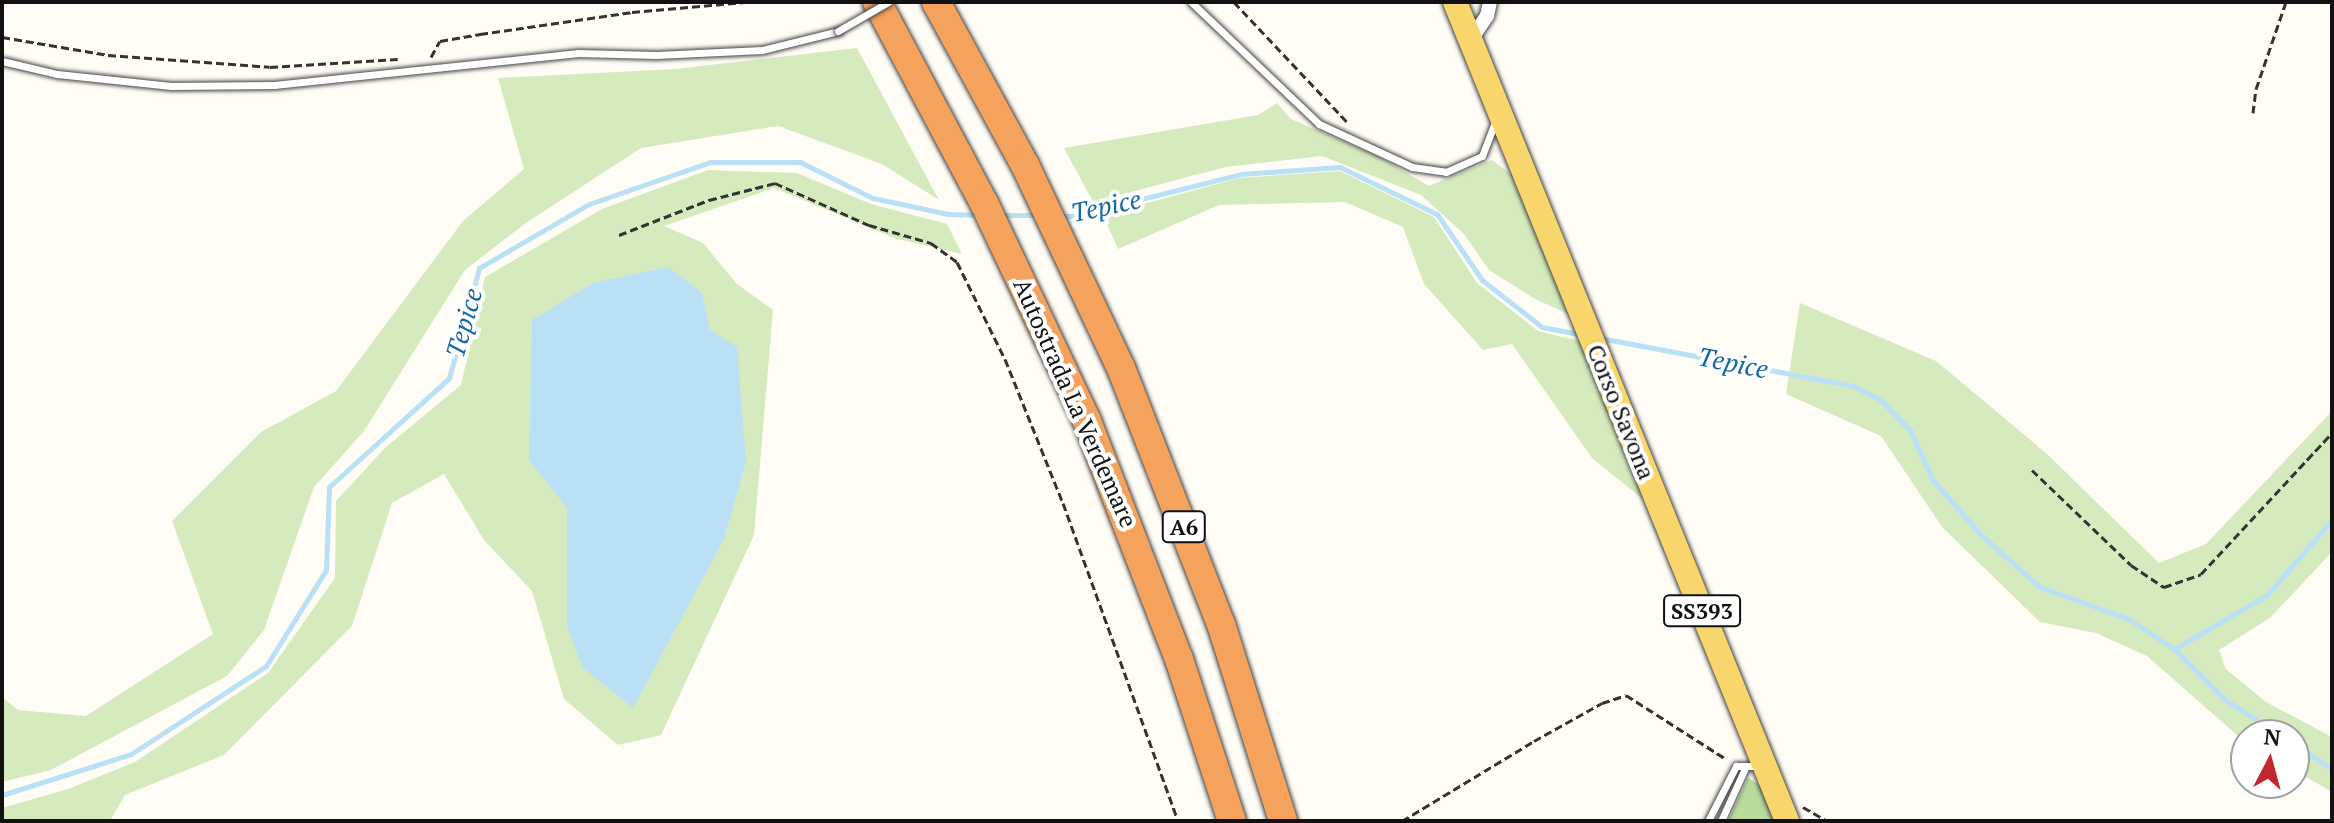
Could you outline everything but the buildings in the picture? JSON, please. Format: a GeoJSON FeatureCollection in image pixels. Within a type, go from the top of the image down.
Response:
{"type":"FeatureCollection","features":[{"type":"Feature","properties":{"kind":"highway","name":"Autostrada La Verdemare"},"geometry":{"type":"LineString","coordinates":[[877,2],[970,174],[1081,406],[1139,551],[1232,821]]}},
{"type":"Feature","properties":{"kind":"highway","name":"A6"},"geometry":{"type":"LineString","coordinates":[[936,2],[1025,165],[1121,368],[1221,624],[1283,821]]}},
{"type":"Feature","properties":{"kind":"main road","name":"Corso Savona"},"geometry":{"type":"LineString","coordinates":[[1455,2],[1617,402],[1755,766],[1787,821]]}},
{"type":"Feature","properties":{"kind":"street"},"geometry":{"type":"LineString","coordinates":[[1470,41],[1487,16],[1490,2]]}},
{"type":"Feature","properties":{"kind":"lane"},"geometry":{"type":"LineString","coordinates":[[2,61],[57,74],[171,86],[274,85],[426,66],[578,53],[656,55],[762,50],[838,31],[888,2]]}},
{"type":"Feature","properties":{"kind":"lane"},"geometry":{"type":"LineString","coordinates":[[1191,2],[1319,124],[1412,167],[1446,172],[1482,156],[1499,112]]}},
{"type":"Feature","properties":{"kind":"lane"},"geometry":{"type":"LineString","coordinates":[[1708,821],[1736,766],[1755,766]]}},
{"type":"Feature","properties":{"kind":"lane"},"geometry":{"type":"LineString","coordinates":[[1721,821],[1755,766]]}},
{"type":"Feature","properties":{"kind":"path"},"geometry":{"type":"LineString","coordinates":[[2,37],[108,55],[255,66],[394,58],[426,66],[440,41],[632,12],[743,2]]}},
{"type":"Feature","properties":{"kind":"path"},"geometry":{"type":"LineString","coordinates":[[1234,2],[1371,148]]}},
{"type":"Feature","properties":{"kind":"path"},"geometry":{"type":"LineString","coordinates":[[2253,113],[2256,89],[2286,2]]}},
{"type":"Feature","properties":{"kind":"path"},"geometry":{"type":"LineString","coordinates":[[619,235],[709,200],[775,183],[869,225],[931,243],[957,262],[1005,359],[1063,503],[1178,821]]}},
{"type":"Feature","properties":{"kind":"path"},"geometry":{"type":"LineString","coordinates":[[2032,470],[2131,565],[2164,587],[2201,574],[2332,433]]}},
{"type":"Feature","properties":{"kind":"path"},"geometry":{"type":"LineString","coordinates":[[1402,821],[1534,741],[1602,703],[1626,695],[1736,766]]}},
{"type":"Feature","properties":{"kind":"green space"},"geometry":{"type":"Polygon","coordinates":[[[857,48],[939,200],[882,164],[778,126],[641,148],[526,223],[465,270],[364,431],[314,487],[264,630],[227,676],[51,770],[2,782],[2,697],[18,710],[86,716],[213,634],[172,521],[261,432],[336,391],[463,221],[524,169],[498,78],[675,69],[857,48]]]}},
{"type":"Feature","properties":{"kind":"green space"},"geometry":{"type":"Polygon","coordinates":[[[1277,103],[1291,119],[1377,156],[1429,186],[1492,160],[1512,175],[1568,314],[1535,299],[1489,270],[1464,234],[1421,195],[1322,156],[1226,167],[1093,202],[1064,148],[1258,115],[1277,103]]]}},
{"type":"Feature","properties":{"kind":"green space"},"geometry":{"type":"Polygon","coordinates":[[[708,170],[797,173],[871,204],[947,224],[962,254],[897,239],[774,188],[664,226],[703,243],[736,283],[773,310],[754,535],[661,735],[618,745],[564,699],[532,591],[484,540],[444,474],[392,503],[352,626],[224,755],[125,795],[110,821],[2,821],[2,808],[68,789],[135,762],[268,673],[335,578],[336,501],[386,447],[461,385],[485,277],[602,209],[708,170]]]}},
{"type":"Feature","properties":{"kind":"green space"},"geometry":{"type":"Polygon","coordinates":[[[1340,171],[1434,217],[1477,283],[1538,331],[1580,341],[1645,501],[1592,458],[1512,344],[1483,350],[1424,284],[1403,227],[1345,202],[1219,205],[1118,249],[1103,215],[1239,178],[1340,171]]]}},
{"type":"Feature","properties":{"kind":"green space"},"geometry":{"type":"Polygon","coordinates":[[[1800,303],[1936,361],[2047,454],[2159,563],[2206,544],[2332,411],[2332,552],[2270,618],[2219,650],[2226,669],[2266,702],[2298,719],[2230,719],[2230,729],[2147,656],[2096,633],[2040,622],[1942,527],[1881,436],[1786,394],[1800,303]]]}},
{"type":"Feature","properties":{"kind":"green space"},"geometry":{"type":"Polygon","coordinates":[[[2310,725],[2332,737],[2332,792],[2310,779],[2310,725]]]}},
{"type":"Feature","properties":{"kind":"green space"},"geometry":{"type":"Polygon","coordinates":[[[1748,778],[1768,790],[1778,821],[1728,821],[1748,778]]]}},
{"type":"Feature","properties":{"kind":"water"},"geometry":{"type":"Polygon","coordinates":[[[668,267],[702,293],[710,330],[737,347],[746,462],[724,539],[633,708],[582,667],[567,626],[567,508],[529,460],[532,320],[593,283],[668,267]]]}},
{"type":"Feature","properties":{"kind":"waterway","name":"Tepice"},"geometry":{"type":"LineString","coordinates":[[2,795],[131,754],[266,666],[326,570],[329,487],[449,378],[479,268],[589,204],[710,162],[800,162],[873,198],[948,214],[978,215]]}},
{"type":"Feature","properties":{"kind":"waterway","name":"Tepice"},"geometry":{"type":"LineString","coordinates":[[1060,216],[1073,216],[1241,174],[1340,167],[1437,214],[1482,280],[1542,327],[1583,335]]}},
{"type":"Feature","properties":{"kind":"waterway","name":"Tepice"},"geometry":{"type":"LineString","coordinates":[[1000,215],[1038,215]]}},
{"type":"Feature","properties":{"kind":"waterway","name":"Tepice"},"geometry":{"type":"LineString","coordinates":[[1600,338],[1853,386],[1880,399],[1910,430],[1932,479],[1981,535],[2040,587],[2129,619],[2174,649],[2224,699],[2255,719]]}},
{"type":"Feature","properties":{"kind":"waterway"},"geometry":{"type":"LineString","coordinates":[[2174,649],[2267,595],[2332,520]]}},
{"type":"Feature","properties":{"kind":"waterway","name":"Tepice"},"geometry":{"type":"LineString","coordinates":[[2310,755],[2332,769]]}}]}
